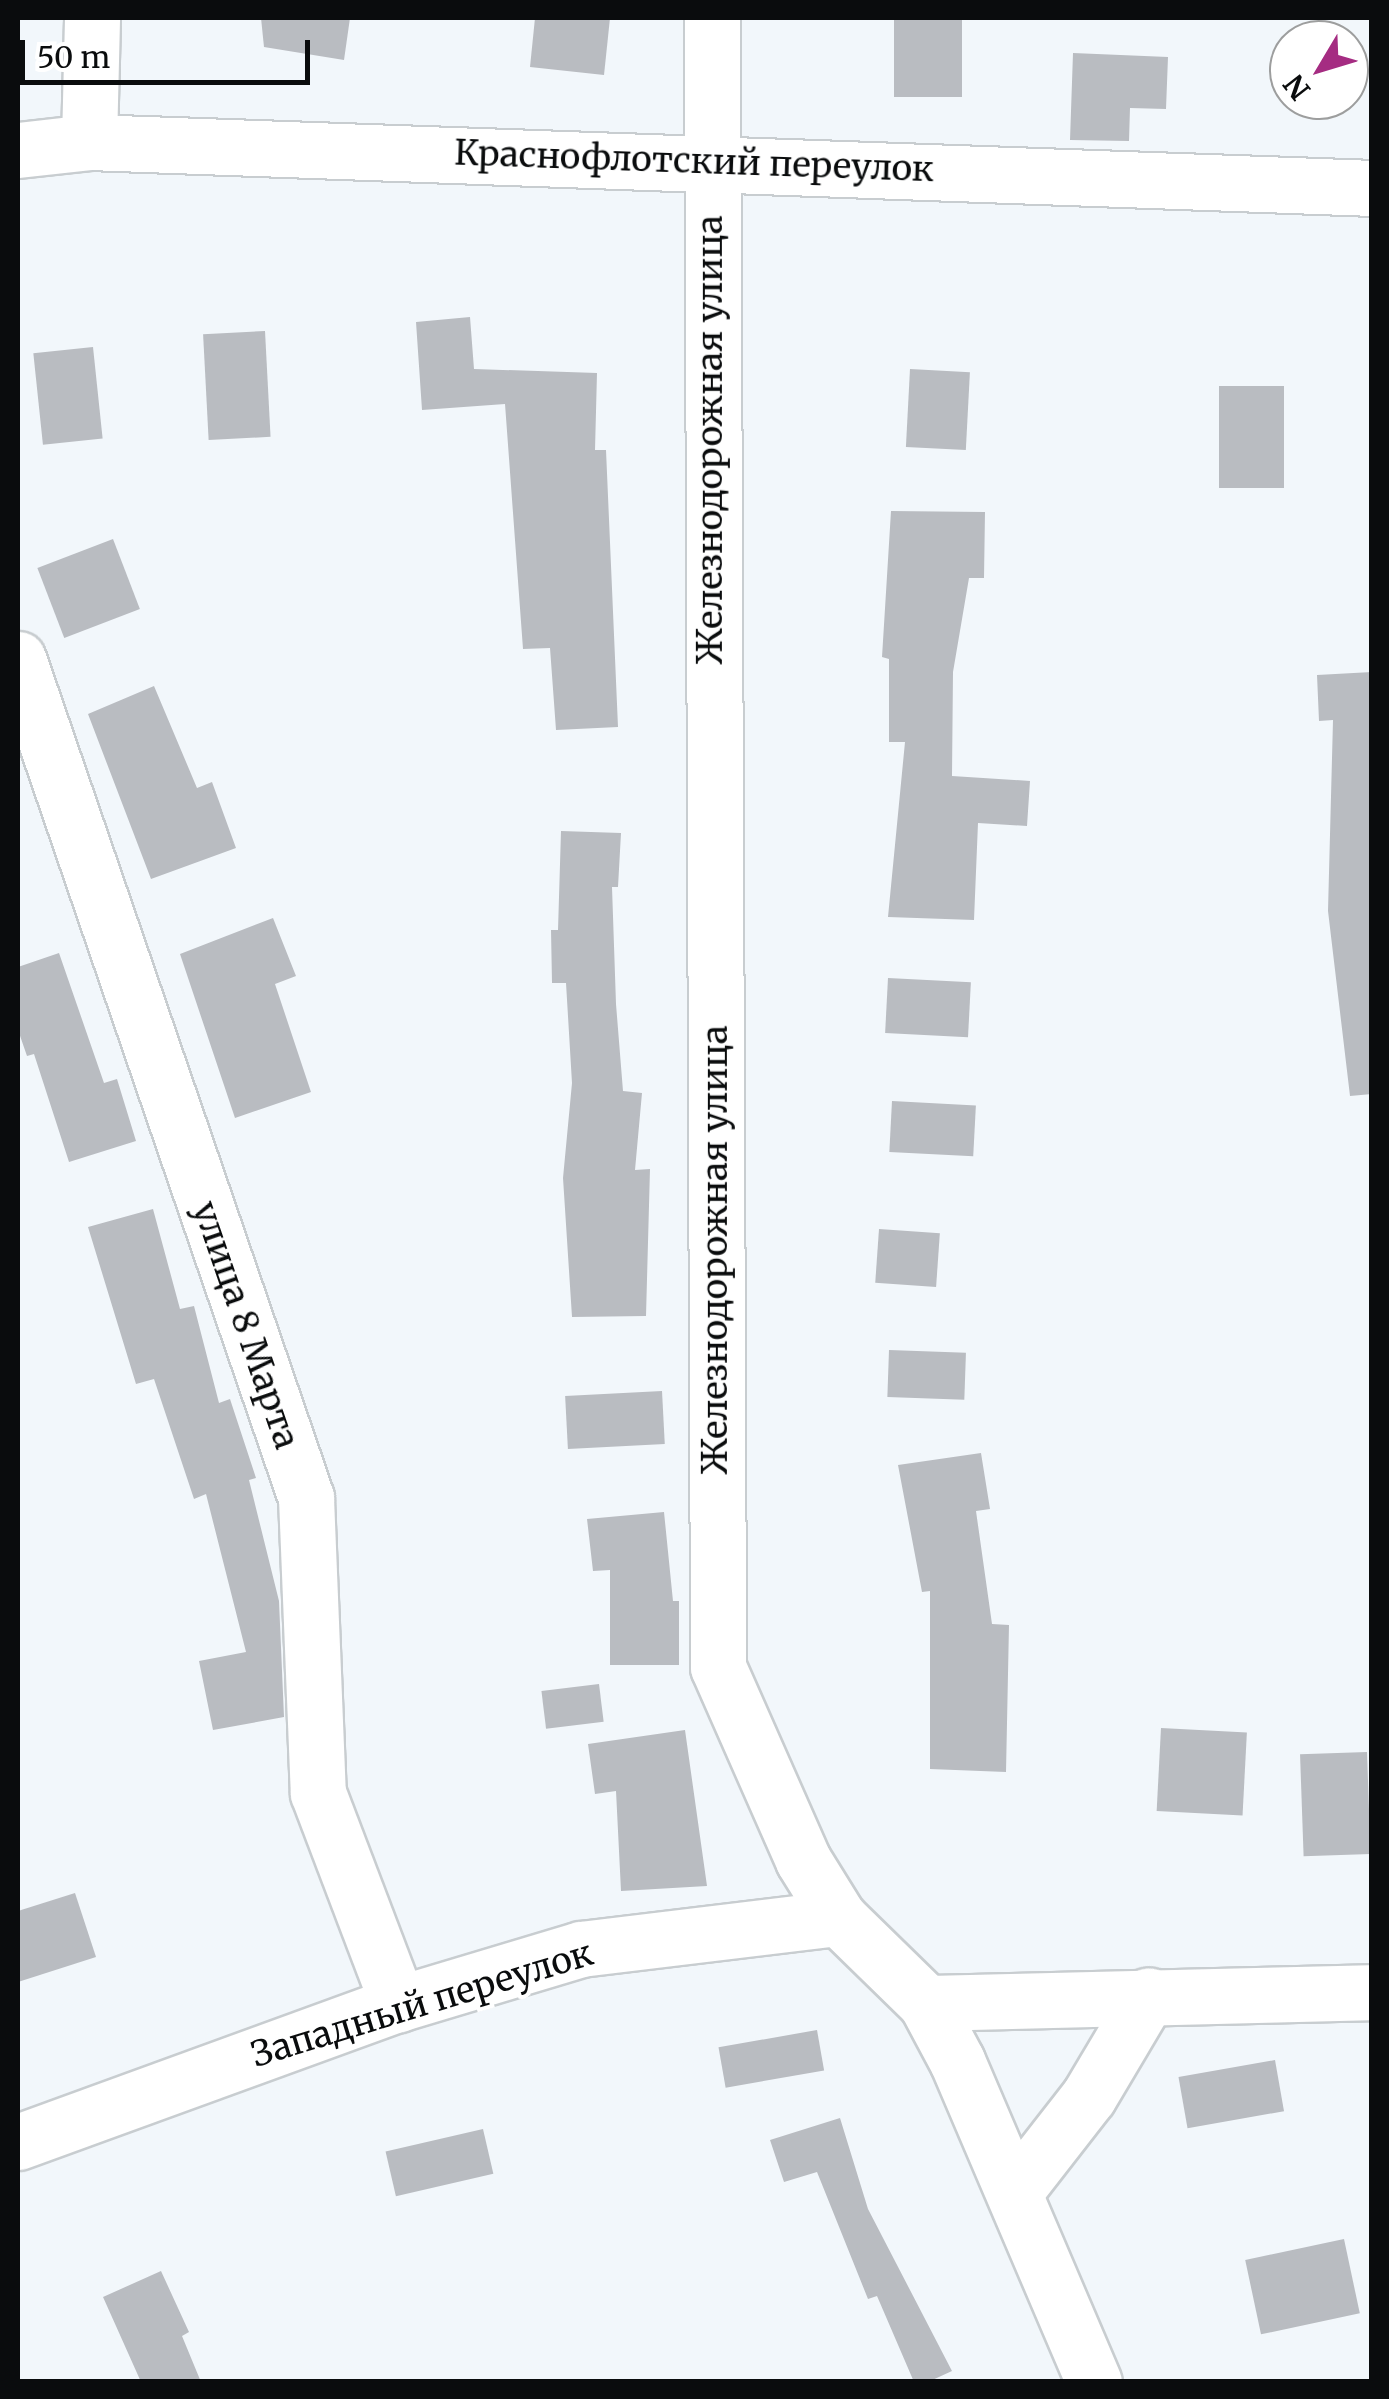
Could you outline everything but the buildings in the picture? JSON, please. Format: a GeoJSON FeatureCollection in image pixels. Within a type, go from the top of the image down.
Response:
{"type":"FeatureCollection","features":[{"type":"Feature","properties":{"kind":"street"},"geometry":{"type":"LineString","coordinates":[[89,142],[92,18]]}},
{"type":"Feature","properties":{"kind":"street","name":"Железнодорожная улица"},"geometry":{"type":"LineString","coordinates":[[712,18],[708,160],[718,1667],[803,1860],[839,1918],[926,2003],[1015,2192],[1094,2382]]}},
{"type":"Feature","properties":{"kind":"street","name":"Краснофлотский переулок"},"geometry":{"type":"LineString","coordinates":[[18,150],[89,142],[708,160],[1372,188]]}},
{"type":"Feature","properties":{"kind":"street","name":"улица 8 Марта"},"geometry":{"type":"LineString","coordinates":[[18,659],[306,1498],[318,1793],[398,2004]]}},
{"type":"Feature","properties":{"kind":"street","name":"Западный переулок"},"geometry":{"type":"LineString","coordinates":[[18,2142],[398,2004],[581,1949],[839,1918]]}},
{"type":"Feature","properties":{"kind":"street"},"geometry":{"type":"LineString","coordinates":[[926,2003],[1372,1992]]}},
{"type":"Feature","properties":{"kind":"street"},"geometry":{"type":"LineString","coordinates":[[1015,2192],[1089,2096],[1149,1995]]}}]}
